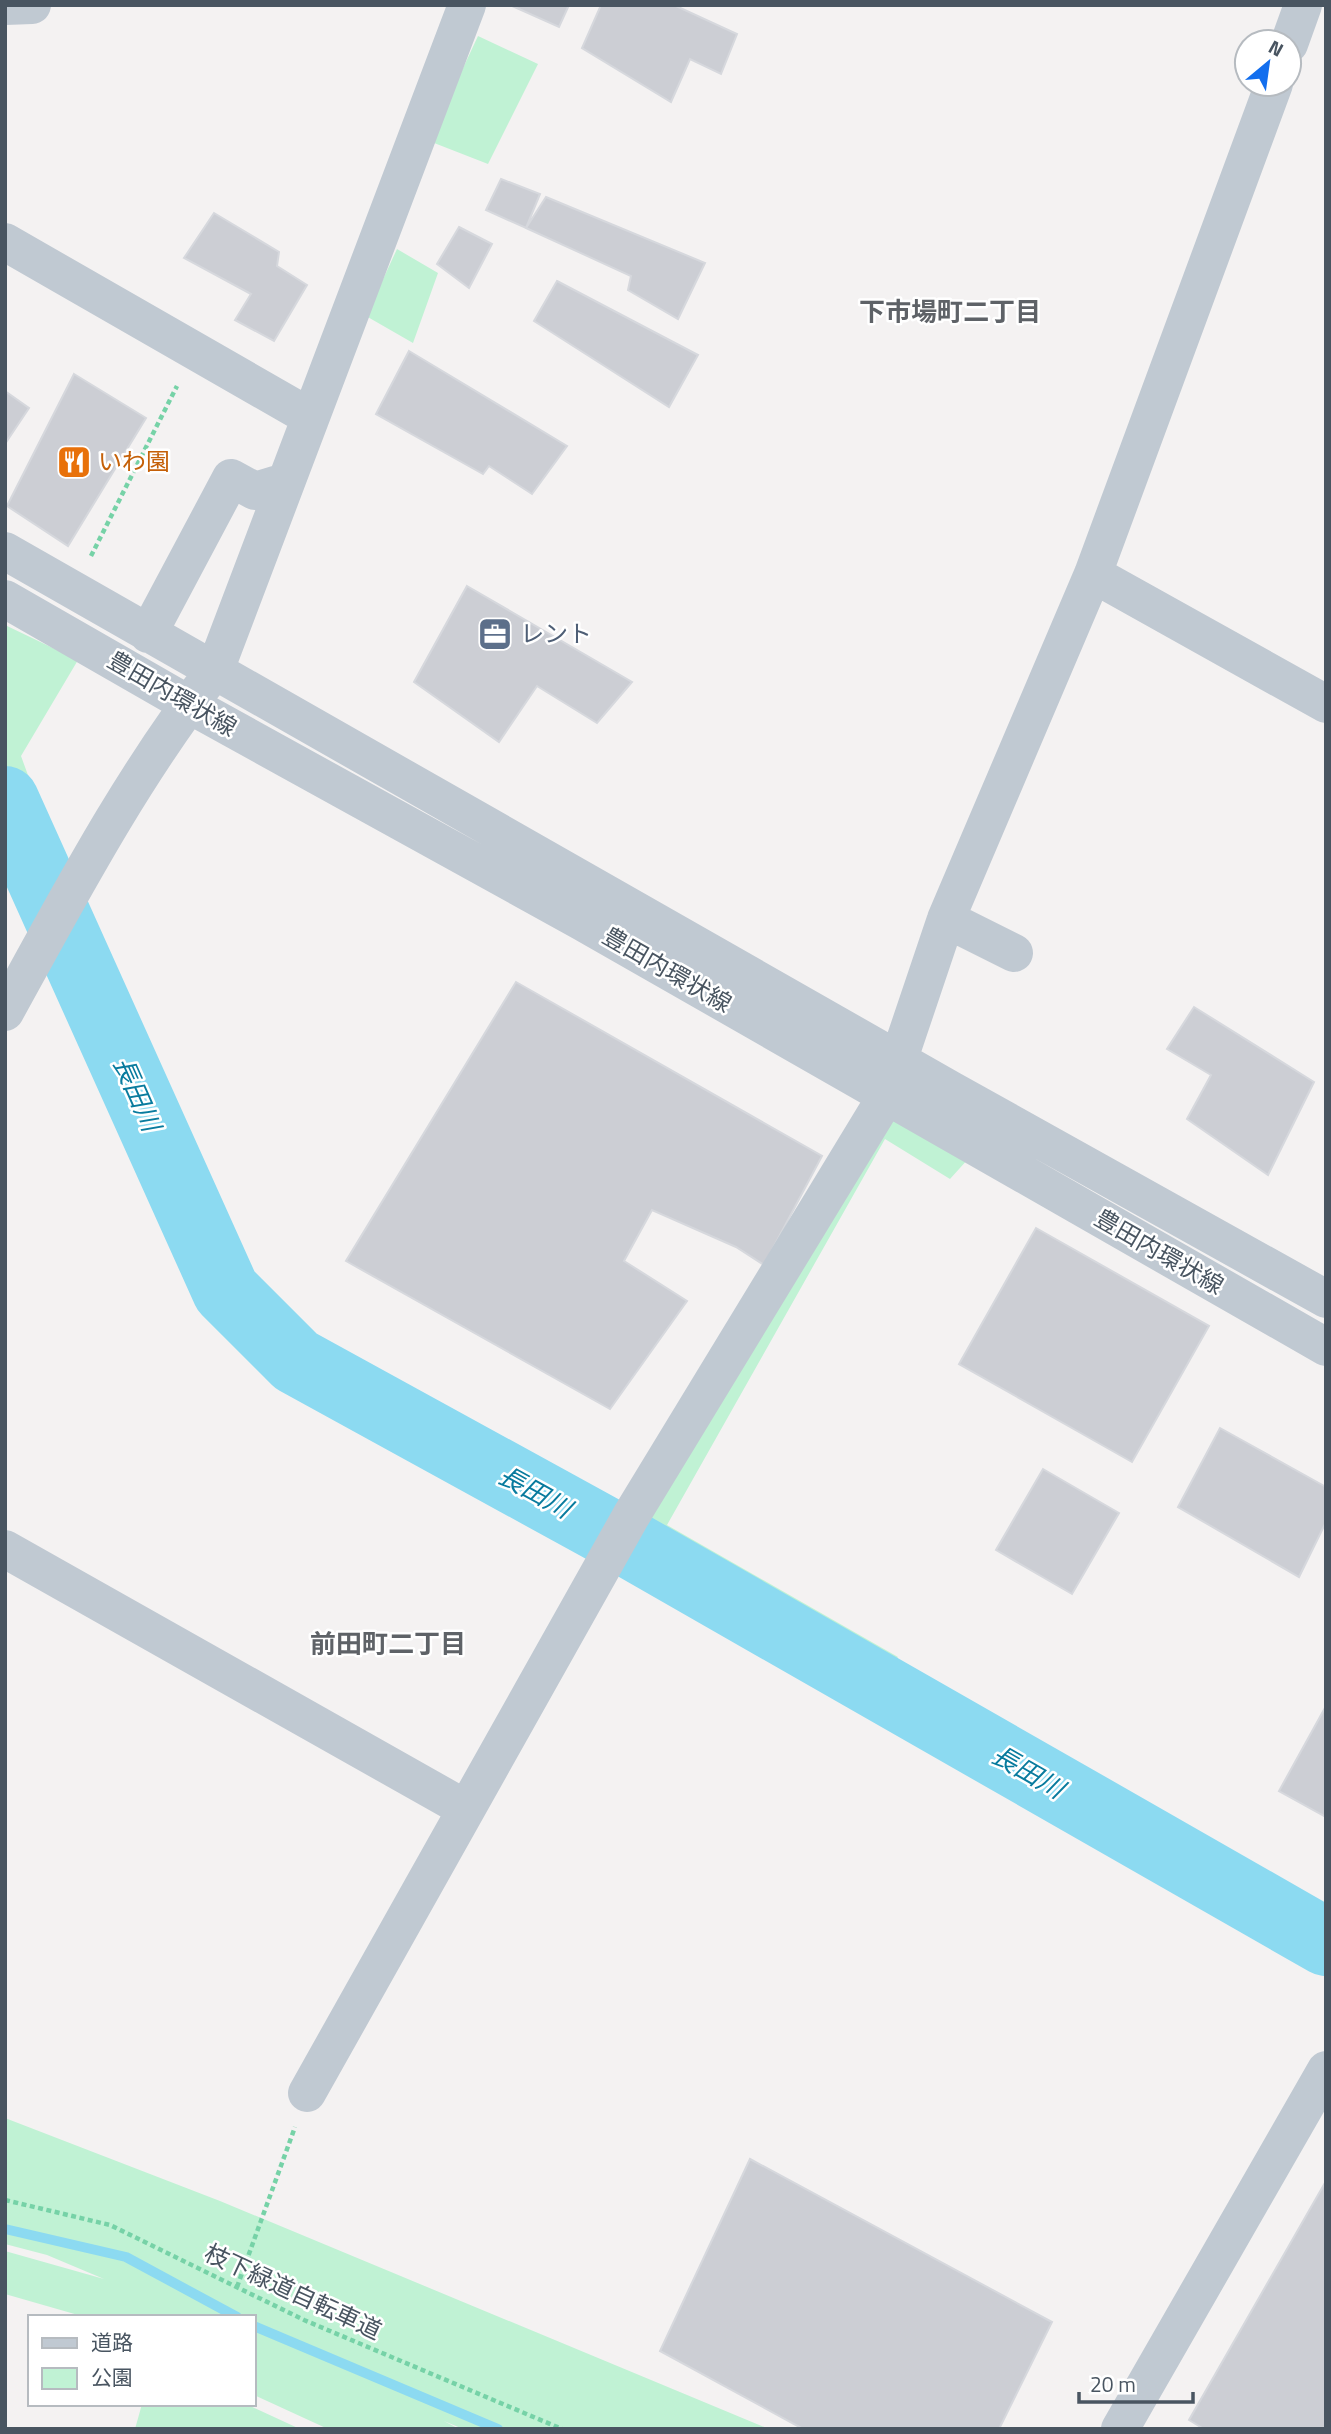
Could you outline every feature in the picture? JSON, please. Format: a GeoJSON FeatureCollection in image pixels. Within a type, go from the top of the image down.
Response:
{"type":"FeatureCollection","features":[{"type":"Feature","properties":{"kind":"street"},"geometry":{"type":"LineString","coordinates":[[5,6],[32,5]]}},
{"type":"Feature","properties":{"kind":"street"},"geometry":{"type":"LineString","coordinates":[[5,1012],[77,879],[188,704],[215,670],[467,5]]}},
{"type":"Feature","properties":{"kind":"street"},"geometry":{"type":"LineString","coordinates":[[1295,28],[1303,5]]}},
{"type":"Feature","properties":{"kind":"street"},"geometry":{"type":"LineString","coordinates":[[307,2094],[631,1516],[886,1097],[946,919],[1093,573],[1269,98]]}},
{"type":"Feature","properties":{"kind":"street"},"geometry":{"type":"LineString","coordinates":[[5,243],[310,416]]}},
{"type":"Feature","properties":{"kind":"street"},"geometry":{"type":"LineString","coordinates":[[148,634],[232,478],[255,491],[285,482]]}},
{"type":"Feature","properties":{"kind":"street","name":"豊田内環状線"},"geometry":{"type":"LineString","coordinates":[[5,551],[1326,1299]]}},
{"type":"Feature","properties":{"kind":"street"},"geometry":{"type":"LineString","coordinates":[[1093,573],[1326,704]]}},
{"type":"Feature","properties":{"kind":"street","name":"豊田内環状線"},"geometry":{"type":"LineString","coordinates":[[5,598],[188,704],[581,921],[1326,1347]]}},
{"type":"Feature","properties":{"kind":"street"},"geometry":{"type":"LineString","coordinates":[[946,919],[1014,954]]}},
{"type":"Feature","properties":{"kind":"street"},"geometry":{"type":"LineString","coordinates":[[5,1549],[466,1809]]}},
{"type":"Feature","properties":{"kind":"street"},"geometry":{"type":"LineString","coordinates":[[1120,2429],[1326,2070]]}},
{"type":"Feature","properties":{"kind":"path"},"geometry":{"type":"LineString","coordinates":[[74,591],[194,350]]}},
{"type":"Feature","properties":{"kind":"path"},"geometry":{"type":"LineString","coordinates":[[237,2287],[307,2094]]}},
{"type":"Feature","properties":{"kind":"path","name":"枝下緑道自転車道"},"geometry":{"type":"LineString","coordinates":[[5,2200],[110,2225],[304,2320],[562,2429]]}},
{"type":"Feature","properties":{"kind":"green space"},"geometry":{"type":"Polygon","coordinates":[[[478,36],[538,64],[488,164],[429,141],[478,36]]]}},
{"type":"Feature","properties":{"kind":"green space"},"geometry":{"type":"Polygon","coordinates":[[[397,249],[438,273],[413,343],[366,316],[397,249]]]}},
{"type":"Feature","properties":{"kind":"green space"},"geometry":{"type":"Polygon","coordinates":[[[5,625],[78,660],[21,756],[68,885],[41,918],[5,838],[5,625]]]}},
{"type":"Feature","properties":{"kind":"green space"},"geometry":{"type":"Polygon","coordinates":[[[890,1114],[969,1158],[950,1179],[885,1139],[667,1525],[898,1657],[885,1673],[638,1527],[890,1114]]]}},
{"type":"Feature","properties":{"kind":"green space"},"geometry":{"type":"Polygon","coordinates":[[[5,2118],[220,2201],[769,2429],[463,2429],[444,2421],[459,2429],[328,2429],[256,2396],[256,2315],[78,2315],[5,2294],[5,2251],[104,2279],[47,2255],[5,2244],[5,2118]]]}},
{"type":"Feature","properties":{"kind":"green space"},"geometry":{"type":"Polygon","coordinates":[[[141,2406],[250,2406],[300,2429],[135,2429],[141,2406]]]}},
{"type":"Feature","properties":{"kind":"building"},"geometry":{"type":"Polygon","coordinates":[[[510,5],[569,5],[559,27],[510,5]]]}},
{"type":"Feature","properties":{"kind":"building"},"geometry":{"type":"Polygon","coordinates":[[[601,5],[674,5],[737,34],[721,74],[690,59],[671,102],[582,48],[601,5]]]}},
{"type":"Feature","properties":{"kind":"building"},"geometry":{"type":"Polygon","coordinates":[[[501,179],[540,194],[526,228],[486,210],[501,179]]]}},
{"type":"Feature","properties":{"kind":"building"},"geometry":{"type":"Polygon","coordinates":[[[546,197],[705,263],[678,319],[628,290],[631,276],[526,228],[546,197]]]}},
{"type":"Feature","properties":{"kind":"building"},"geometry":{"type":"Polygon","coordinates":[[[214,213],[279,252],[277,266],[307,285],[274,341],[235,320],[251,294],[184,258],[214,213]]]}},
{"type":"Feature","properties":{"kind":"building"},"geometry":{"type":"Polygon","coordinates":[[[459,227],[492,244],[469,288],[437,264],[459,227]]]}},
{"type":"Feature","properties":{"kind":"building"},"geometry":{"type":"Polygon","coordinates":[[[557,281],[698,355],[669,407],[534,321],[557,281]]]}},
{"type":"Feature","properties":{"kind":"building"},"geometry":{"type":"Polygon","coordinates":[[[409,351],[567,446],[532,494],[489,466],[483,474],[376,414],[409,351]]]}},
{"type":"Feature","properties":{"kind":"building","name":"いわ園"},"geometry":{"type":"Polygon","coordinates":[[[74,374],[146,418],[68,546],[7,506],[74,374]]]}},
{"type":"Feature","properties":{"kind":"building"},"geometry":{"type":"Polygon","coordinates":[[[5,391],[29,408],[5,444],[5,391]]]}},
{"type":"Feature","properties":{"kind":"building","name":"レント"},"geometry":{"type":"Polygon","coordinates":[[[467,586],[632,682],[597,723],[537,686],[499,742],[414,682],[467,586]]]}},
{"type":"Feature","properties":{"kind":"building"},"geometry":{"type":"Polygon","coordinates":[[[516,982],[822,1156],[764,1265],[736,1247],[652,1210],[624,1261],[687,1301],[610,1409],[346,1261],[516,982]]]}},
{"type":"Feature","properties":{"kind":"building"},"geometry":{"type":"Polygon","coordinates":[[[1194,1007],[1314,1082],[1268,1175],[1187,1119],[1211,1075],[1167,1049],[1194,1007]]]}},
{"type":"Feature","properties":{"kind":"building"},"geometry":{"type":"Polygon","coordinates":[[[1036,1228],[1209,1326],[1132,1462],[959,1364],[1036,1228]]]}},
{"type":"Feature","properties":{"kind":"building"},"geometry":{"type":"Polygon","coordinates":[[[1220,1428],[1326,1487],[1326,1522],[1299,1577],[1178,1507],[1220,1428]]]}},
{"type":"Feature","properties":{"kind":"building"},"geometry":{"type":"Polygon","coordinates":[[[1043,1469],[1119,1513],[1072,1594],[996,1550],[1043,1469]]]}},
{"type":"Feature","properties":{"kind":"building"},"geometry":{"type":"Polygon","coordinates":[[[1326,1706],[1326,1817],[1279,1791],[1326,1706]]]}},
{"type":"Feature","properties":{"kind":"building"},"geometry":{"type":"Polygon","coordinates":[[[750,2159],[1052,2322],[999,2429],[803,2429],[660,2351],[750,2159]]]}},
{"type":"Feature","properties":{"kind":"building"},"geometry":{"type":"Polygon","coordinates":[[[1326,2181],[1326,2429],[1204,2429],[1189,2420],[1326,2181]]]}},
{"type":"Feature","properties":{"kind":"waterway","name":"長田川"},"geometry":{"type":"LineString","coordinates":[[5,800],[226,1291],[296,1361],[635,1547],[1326,1942]]}},
{"type":"Feature","properties":{"kind":"waterway"},"geometry":{"type":"LineString","coordinates":[[5,2229],[126,2257],[233,2315]]}},
{"type":"Feature","properties":{"kind":"waterway"},"geometry":{"type":"LineString","coordinates":[[256,2327],[498,2429]]}},
{"type":"Feature","properties":{"kind":"place","name":"いわ園"},"geometry":{"type":"Point","coordinates":[74,462]}},
{"type":"Feature","properties":{"kind":"place","name":"レント"},"geometry":{"type":"Point","coordinates":[495,634]}},
{"type":"Feature","properties":{"kind":"district","name":"下市場町二丁目"},"geometry":{"type":"Point","coordinates":[950,312]}},
{"type":"Feature","properties":{"kind":"district","name":"前田町二丁目"},"geometry":{"type":"Point","coordinates":[388,1644]}}]}
